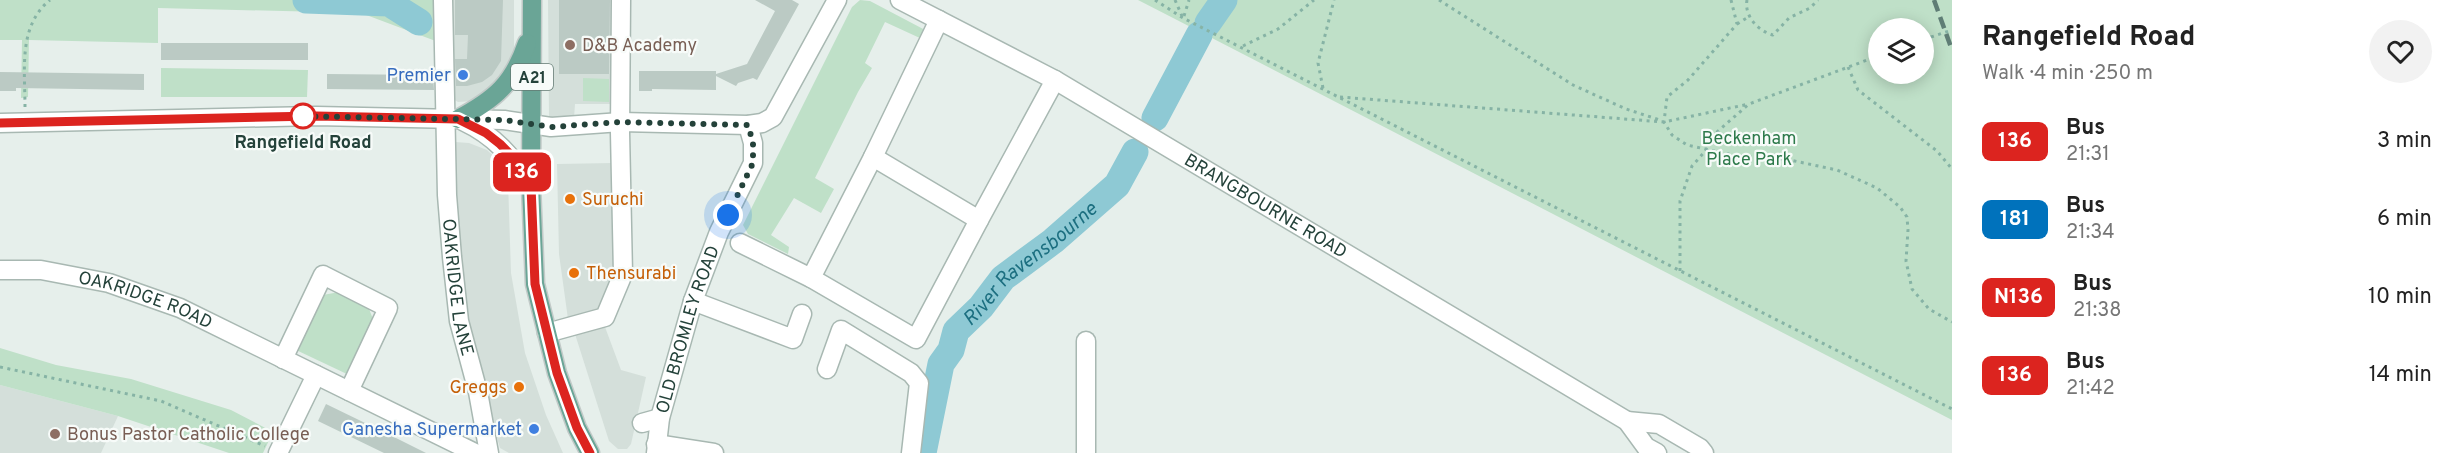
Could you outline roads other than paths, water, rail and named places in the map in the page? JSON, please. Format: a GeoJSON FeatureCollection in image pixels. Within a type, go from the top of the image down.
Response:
{"type":"FeatureCollection","features":[{"type":"Feature","properties":{"kind":"main road","name":"A21"},"geometry":{"type":"LineString","coordinates":[[532,0],[531,186],[535,284],[569,406],[590,453]]}},
{"type":"Feature","properties":{"kind":"main road"},"geometry":{"type":"LineString","coordinates":[[451,119],[479,108],[506,86],[522,57],[532,29]]}},
{"type":"Feature","properties":{"kind":"street","name":"OAKRIDGE LANE"},"geometry":{"type":"LineString","coordinates":[[443,0],[451,119],[447,195],[459,321],[478,392],[489,453]]}},
{"type":"Feature","properties":{"kind":"street"},"geometry":{"type":"LineString","coordinates":[[547,333],[605,317],[623,273],[621,0]]}},
{"type":"Feature","properties":{"kind":"street"},"geometry":{"type":"LineString","coordinates":[[0,123],[316,116],[504,120],[531,125],[568,126],[621,122],[748,125],[762,123],[773,117],[837,0]]}},
{"type":"Feature","properties":{"kind":"street","name":"BRANGBOURNE ROAD"},"geometry":{"type":"LineString","coordinates":[[900,0],[1055,80],[1627,421],[1646,447],[1656,453]]}},
{"type":"Feature","properties":{"kind":"street"},"geometry":{"type":"LineString","coordinates":[[811,278],[939,20]]}},
{"type":"Feature","properties":{"kind":"street"},"geometry":{"type":"LineString","coordinates":[[741,243],[811,278],[916,339],[1055,80]]}},
{"type":"Feature","properties":{"kind":"street"},"geometry":{"type":"LineString","coordinates":[[451,119],[486,133],[500,144],[513,157],[531,186]]}},
{"type":"Feature","properties":{"kind":"street","name":"OLD BROMLEY ROAD"},"geometry":{"type":"LineString","coordinates":[[656,449],[660,418],[693,301],[719,232],[753,163],[753,143],[748,125]]}},
{"type":"Feature","properties":{"kind":"street"},"geometry":{"type":"LineString","coordinates":[[873,157],[979,220]]}},
{"type":"Feature","properties":{"kind":"street","name":"OAKRIDGE ROAD"},"geometry":{"type":"LineString","coordinates":[[0,270],[41,270],[109,283],[180,308],[476,453]]}},
{"type":"Feature","properties":{"kind":"street"},"geometry":{"type":"LineString","coordinates":[[283,358],[323,275],[388,308],[349,391]]}},
{"type":"Feature","properties":{"kind":"street"},"geometry":{"type":"LineString","coordinates":[[693,301],[793,339],[802,314]]}},
{"type":"Feature","properties":{"kind":"street"},"geometry":{"type":"LineString","coordinates":[[827,369],[841,330],[911,373],[919,383],[911,453]]}},
{"type":"Feature","properties":{"kind":"street"},"geometry":{"type":"LineString","coordinates":[[1086,341],[1087,453]]}},
{"type":"Feature","properties":{"kind":"street"},"geometry":{"type":"LineString","coordinates":[[272,450],[316,375]]}},
{"type":"Feature","properties":{"kind":"street"},"geometry":{"type":"LineString","coordinates":[[642,423],[660,418]]}},
{"type":"Feature","properties":{"kind":"street","name":"BRANGBOURNE ROAD"},"geometry":{"type":"LineString","coordinates":[[1627,421],[1659,424],[1700,448],[1704,453]]}},
{"type":"Feature","properties":{"kind":"street"},"geometry":{"type":"LineString","coordinates":[[656,449],[714,453]]}},
{"type":"Feature","properties":{"kind":"waterway"},"geometry":{"type":"LineString","coordinates":[[306,0],[389,3],[419,22]]}},
{"type":"Feature","properties":{"kind":"waterway","name":"River Ravensbourne"},"geometry":{"type":"LineString","coordinates":[[1208,23],[1224,0]]}},
{"type":"Feature","properties":{"kind":"waterway","name":"River Ravensbourne"},"geometry":{"type":"LineString","coordinates":[[1155,118],[1199,35]]}},
{"type":"Feature","properties":{"kind":"waterway","name":"River Ravensbourne"},"geometry":{"type":"LineString","coordinates":[[923,453],[941,364],[951,350],[956,331],[981,307],[1003,278],[1053,241],[1117,185],[1135,152]]}},
{"type":"Feature","properties":{"kind":"railway"},"geometry":{"type":"LineString","coordinates":[[1934,0],[1952,50]]}},
{"type":"Feature","properties":{"kind":"place","name":"D&B Academy"},"geometry":{"type":"Point","coordinates":[570,45]}},
{"type":"Feature","properties":{"kind":"place","name":"Premier"},"geometry":{"type":"Point","coordinates":[463,75]}},
{"type":"Feature","properties":{"kind":"place","name":"Rangefield Road"},"geometry":{"type":"Point","coordinates":[303,116]}},
{"type":"Feature","properties":{"kind":"place","name":"Suruchi"},"geometry":{"type":"Point","coordinates":[570,199]}},
{"type":"Feature","properties":{"kind":"place","name":"Thensurabi"},"geometry":{"type":"Point","coordinates":[574,273]}},
{"type":"Feature","properties":{"kind":"place","name":"Greggs"},"geometry":{"type":"Point","coordinates":[519,387]}},
{"type":"Feature","properties":{"kind":"place","name":"Ganesha Supermarket"},"geometry":{"type":"Point","coordinates":[534,429]}},
{"type":"Feature","properties":{"kind":"place","name":"Bonus Pastor Catholic College"},"geometry":{"type":"Point","coordinates":[55,434]}},
{"type":"Feature","properties":{"kind":"park label","name":"Beckenham Place Park"},"geometry":{"type":"Point","coordinates":[1749,148]}}]}
